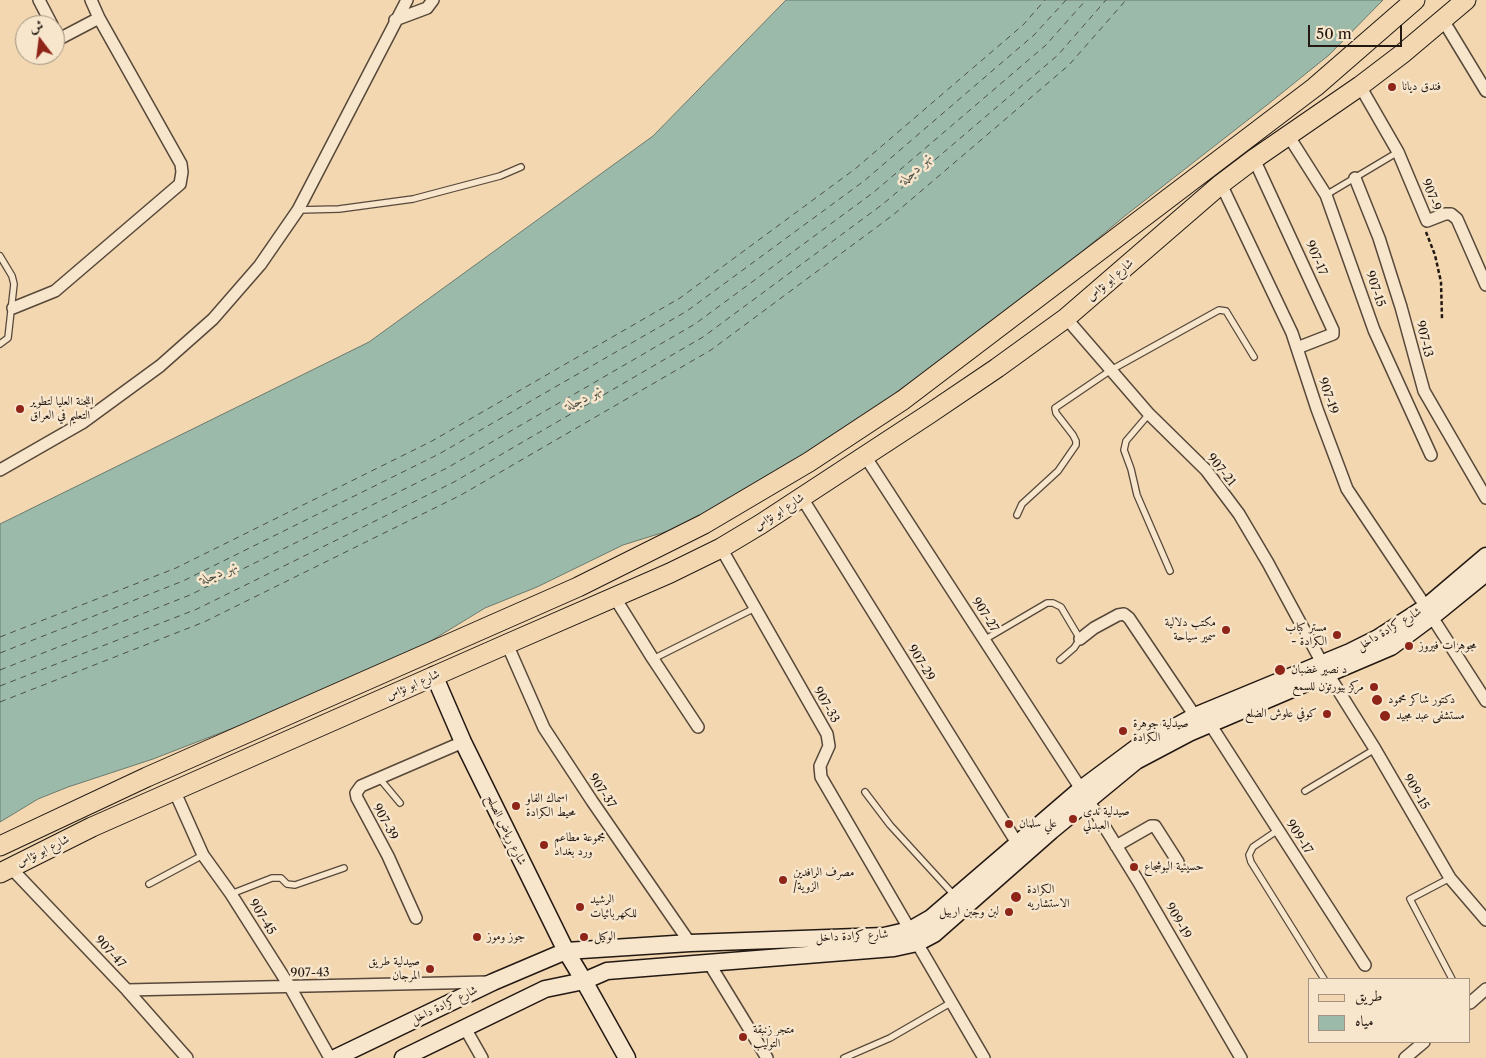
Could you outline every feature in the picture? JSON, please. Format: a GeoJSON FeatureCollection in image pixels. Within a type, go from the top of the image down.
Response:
{"type":"FeatureCollection","features":[{"type":"Feature","properties":{"kind":"main road","name":"شارع ابو نؤاس"},"geometry":{"type":"LineString","coordinates":[[0,846],[146,777],[578,587],[704,524],[809,462],[903,400],[1315,87],[1415,0]]}},
{"type":"Feature","properties":{"kind":"main road","name":"شارع ابو نؤاس"},"geometry":{"type":"LineString","coordinates":[[5,870],[92,827],[174,790],[615,598],[721,548],[802,498],[990,373],[1066,318],[1221,184],[1360,86],[1402,54],[1466,0]]}},
{"type":"Feature","properties":{"kind":"main road","name":"شارع كرادة داخل"},"geometry":{"type":"LineString","coordinates":[[1429,612],[1486,556]]}},
{"type":"Feature","properties":{"kind":"main road","name":"شارع كرادة داخل"},"geometry":{"type":"LineString","coordinates":[[914,937],[955,896],[1017,843],[1084,794],[1175,739],[1325,669],[1378,638],[1429,612],[1486,573]]}},
{"type":"Feature","properties":{"kind":"main road","name":"شارع كرادة داخل"},"geometry":{"type":"LineString","coordinates":[[404,1058],[545,990],[584,981],[607,972],[894,948],[914,937],[938,930],[1136,748],[1195,716],[1325,669]]}},
{"type":"Feature","properties":{"kind":"main road","name":"شارع رياض الصلح"},"geometry":{"type":"LineString","coordinates":[[434,676],[463,742],[566,951],[627,1058]]}},
{"type":"Feature","properties":{"kind":"main road","name":"شارع كرادة داخل"},"geometry":{"type":"LineString","coordinates":[[335,1058],[493,982],[566,951],[884,936],[914,937]]}},
{"type":"Feature","properties":{"kind":"street"},"geometry":{"type":"LineString","coordinates":[[40,0],[47,15]]}},
{"type":"Feature","properties":{"kind":"street"},"geometry":{"type":"LineString","coordinates":[[13,308],[55,291],[180,184],[181,164],[99,18],[91,0]]}},
{"type":"Feature","properties":{"kind":"street"},"geometry":{"type":"LineString","coordinates":[[1,466],[82,423],[160,366],[213,319],[260,265],[298,210],[407,0]]}},
{"type":"Feature","properties":{"kind":"street"},"geometry":{"type":"LineString","coordinates":[[395,20],[427,8],[433,0]]}},
{"type":"Feature","properties":{"kind":"street"},"geometry":{"type":"LineString","coordinates":[[65,35],[99,18]]}},
{"type":"Feature","properties":{"kind":"street"},"geometry":{"type":"LineString","coordinates":[[1443,20],[1486,91]]}},
{"type":"Feature","properties":{"kind":"street","name":"907-9"},"geometry":{"type":"LineString","coordinates":[[1360,86],[1398,152],[1426,221],[1445,214],[1451,214],[1457,219],[1486,285]]}},
{"type":"Feature","properties":{"kind":"street","name":"907-15"},"geometry":{"type":"LineString","coordinates":[[1288,135],[1326,195],[1374,330],[1431,455]]}},
{"type":"Feature","properties":{"kind":"street","name":"907-17"},"geometry":{"type":"LineString","coordinates":[[1254,159],[1333,330],[1333,334],[1297,348]]}},
{"type":"Feature","properties":{"kind":"street","name":"907-13"},"geometry":{"type":"LineString","coordinates":[[1355,178],[1379,238],[1401,307],[1424,391],[1486,498]]}},
{"type":"Feature","properties":{"kind":"street","name":"907-19"},"geometry":{"type":"LineString","coordinates":[[1221,184],[1292,333],[1317,409],[1347,489],[1486,701]]}},
{"type":"Feature","properties":{"kind":"street","name":"907-21"},"geometry":{"type":"LineString","coordinates":[[1066,318],[1149,414],[1206,470],[1239,514],[1268,563],[1325,669]]}},
{"type":"Feature","properties":{"kind":"street","name":"907-27"},"geometry":{"type":"LineString","coordinates":[[865,456],[1084,794]]}},
{"type":"Feature","properties":{"kind":"street","name":"907-29"},"geometry":{"type":"LineString","coordinates":[[802,498],[1017,843]]}},
{"type":"Feature","properties":{"kind":"street","name":"907-33"},"geometry":{"type":"LineString","coordinates":[[721,548],[827,734],[829,746],[820,766],[821,777],[984,1058]]}},
{"type":"Feature","properties":{"kind":"street"},"geometry":{"type":"LineString","coordinates":[[615,598],[698,727]]}},
{"type":"Feature","properties":{"kind":"street"},"geometry":{"type":"LineString","coordinates":[[1080,639],[1094,628],[1118,615],[1124,614],[1129,618],[1195,716]]}},
{"type":"Feature","properties":{"kind":"street","name":"907-37"},"geometry":{"type":"LineString","coordinates":[[507,644],[544,728],[690,944]]}},
{"type":"Feature","properties":{"kind":"street","name":"909-15"},"geometry":{"type":"LineString","coordinates":[[1325,669],[1375,749],[1450,878],[1486,920]]}},
{"type":"Feature","properties":{"kind":"street","name":"909-17"},"geometry":{"type":"LineString","coordinates":[[1210,724],[1365,965]]}},
{"type":"Feature","properties":{"kind":"street","name":"907-39"},"geometry":{"type":"LineString","coordinates":[[416,918],[388,856],[356,793],[361,786],[463,742]]}},
{"type":"Feature","properties":{"kind":"street","name":"907-45"},"geometry":{"type":"LineString","coordinates":[[174,790],[204,855],[290,987],[330,1058]]}},
{"type":"Feature","properties":{"kind":"street","name":"909-19"},"geometry":{"type":"LineString","coordinates":[[1084,794],[1241,1058]]}},
{"type":"Feature","properties":{"kind":"street"},"geometry":{"type":"LineString","coordinates":[[1116,846],[1151,826],[1155,826],[1178,862]]}},
{"type":"Feature","properties":{"kind":"street","name":"907-47"},"geometry":{"type":"LineString","coordinates":[[5,870],[127,990],[186,1058]]}},
{"type":"Feature","properties":{"kind":"street"},"geometry":{"type":"LineString","coordinates":[[709,963],[767,1058]]}},
{"type":"Feature","properties":{"kind":"street","name":"907-43"},"geometry":{"type":"LineString","coordinates":[[127,990],[493,982]]}},
{"type":"Feature","properties":{"kind":"street"},"geometry":{"type":"LineString","coordinates":[[1471,1002],[1486,989]]}},
{"type":"Feature","properties":{"kind":"street"},"geometry":{"type":"LineString","coordinates":[[465,1028],[482,1058]]}},
{"type":"Feature","properties":{"kind":"street"},"geometry":{"type":"LineString","coordinates":[[1406,1058],[1423,1043]]}},
{"type":"Feature","properties":{"kind":"lane"},"geometry":{"type":"LineString","coordinates":[[1326,195],[1398,152]]}},
{"type":"Feature","properties":{"kind":"lane"},"geometry":{"type":"LineString","coordinates":[[298,210],[340,209],[413,199],[500,176],[521,167]]}},
{"type":"Feature","properties":{"kind":"lane"},"geometry":{"type":"LineString","coordinates":[[0,256],[12,276],[14,284],[13,308],[8,338],[0,344]]}},
{"type":"Feature","properties":{"kind":"lane"},"geometry":{"type":"LineString","coordinates":[[1017,515],[1022,504],[1058,471],[1076,445],[1073,434],[1056,413],[1055,408],[1111,370],[1219,310],[1226,311],[1254,357]]}},
{"type":"Feature","properties":{"kind":"lane"},"geometry":{"type":"LineString","coordinates":[[1149,414],[1126,441],[1124,450],[1137,495],[1170,571]]}},
{"type":"Feature","properties":{"kind":"lane"},"geometry":{"type":"LineString","coordinates":[[984,640],[1047,604],[1053,603],[1061,607],[1080,639],[1074,648],[1060,660]]}},
{"type":"Feature","properties":{"kind":"lane"},"geometry":{"type":"LineString","coordinates":[[653,659],[755,608]]}},
{"type":"Feature","properties":{"kind":"lane"},"geometry":{"type":"LineString","coordinates":[[1304,791],[1375,749]]}},
{"type":"Feature","properties":{"kind":"lane"},"geometry":{"type":"LineString","coordinates":[[380,778],[400,803]]}},
{"type":"Feature","properties":{"kind":"lane"},"geometry":{"type":"LineString","coordinates":[[865,792],[890,825],[955,896]]}},
{"type":"Feature","properties":{"kind":"lane"},"geometry":{"type":"LineString","coordinates":[[1278,830],[1253,847],[1249,855],[1251,862],[1323,978]]}},
{"type":"Feature","properties":{"kind":"lane"},"geometry":{"type":"LineString","coordinates":[[149,884],[204,855]]}},
{"type":"Feature","properties":{"kind":"lane"},"geometry":{"type":"LineString","coordinates":[[231,894],[272,878],[280,878],[287,884],[295,885],[344,868]]}},
{"type":"Feature","properties":{"kind":"lane"},"geometry":{"type":"LineString","coordinates":[[1450,878],[1410,899],[1451,978]]}},
{"type":"Feature","properties":{"kind":"lane"},"geometry":{"type":"LineString","coordinates":[[844,1058],[890,1038],[952,1002]]}},
{"type":"Feature","properties":{"kind":"path"},"geometry":{"type":"LineString","coordinates":[[1426,221],[1425,230],[1441,282],[1442,319]]}},
{"type":"Feature","properties":{"kind":"water","name":"نهر دجلة"},"geometry":{"type":"Polygon","coordinates":[[[786,0],[1383,0],[1329,55],[1267,105],[1126,215],[1054,275],[838,437],[684,526],[623,545],[537,587],[485,608],[398,661],[308,699],[153,759],[38,799],[0,822],[0,524],[369,342],[653,136],[786,0]]]}},
{"type":"Feature","properties":{"kind":"ferry route"},"geometry":{"type":"LineString","coordinates":[[0,637],[176,568],[432,441],[680,298],[855,169],[1023,25],[1045,0]]}},
{"type":"Feature","properties":{"kind":"ferry route"},"geometry":{"type":"LineString","coordinates":[[0,653],[183,581],[439,454],[687,311],[864,181],[1034,35],[1066,0]]}},
{"type":"Feature","properties":{"kind":"ferry route"},"geometry":{"type":"LineString","coordinates":[[0,670],[190,595],[447,468],[695,324],[874,192],[1046,45],[1086,0]]}},
{"type":"Feature","properties":{"kind":"ferry route"},"geometry":{"type":"LineString","coordinates":[[0,686],[197,609],[454,482],[703,337],[883,204],[1058,55],[1106,0]]}},
{"type":"Feature","properties":{"kind":"ferry route"},"geometry":{"type":"LineString","coordinates":[[0,702],[204,622],[461,495],[711,350],[893,215],[1069,65],[1126,0]]}},
{"type":"Feature","properties":{"kind":"place","name":"فندق ديانا"},"geometry":{"type":"Point","coordinates":[1392,87]}},
{"type":"Feature","properties":{"kind":"place","name":"اللجنة العليا لتطوير التعليم في العراق"},"geometry":{"type":"Point","coordinates":[20,409]}},
{"type":"Feature","properties":{"kind":"place","name":"مكتب دلالية سمير سياحة"},"geometry":{"type":"Point","coordinates":[1226,630]}},
{"type":"Feature","properties":{"kind":"place","name":"مستر كباب - الكرادة"},"geometry":{"type":"Point","coordinates":[1337,635]}},
{"type":"Feature","properties":{"kind":"place","name":"مجوهرات فيروز"},"geometry":{"type":"Point","coordinates":[1409,646]}},
{"type":"Feature","properties":{"kind":"place","name":"د نصير غضبان"},"geometry":{"type":"Point","coordinates":[1280,670]}},
{"type":"Feature","properties":{"kind":"place","name":"مركز بيورتون للسمع"},"geometry":{"type":"Point","coordinates":[1374,687]}},
{"type":"Feature","properties":{"kind":"place","name":"دكتور شاكر محمود"},"geometry":{"type":"Point","coordinates":[1377,700]}},
{"type":"Feature","properties":{"kind":"place","name":"كوفي علوش الضلع"},"geometry":{"type":"Point","coordinates":[1327,714]}},
{"type":"Feature","properties":{"kind":"place","name":"مستشفى عبد مجيد"},"geometry":{"type":"Point","coordinates":[1385,716]}},
{"type":"Feature","properties":{"kind":"place","name":"صيدلية جوهرة الكرادة"},"geometry":{"type":"Point","coordinates":[1123,731]}},
{"type":"Feature","properties":{"kind":"place","name":"اسماك الفاو محيط الكرادة"},"geometry":{"type":"Point","coordinates":[516,806]}},
{"type":"Feature","properties":{"kind":"place","name":"صيدلية ندى العبدلي"},"geometry":{"type":"Point","coordinates":[1073,819]}},
{"type":"Feature","properties":{"kind":"place","name":"علي سلمان"},"geometry":{"type":"Point","coordinates":[1009,824]}},
{"type":"Feature","properties":{"kind":"place","name":"مجموعة مطاعم ورد بغداد"},"geometry":{"type":"Point","coordinates":[544,845]}},
{"type":"Feature","properties":{"kind":"place","name":"حسينية البوشجاع"},"geometry":{"type":"Point","coordinates":[1134,867]}},
{"type":"Feature","properties":{"kind":"place","name":"مصرف الرافدين /الزوية"},"geometry":{"type":"Point","coordinates":[783,880]}},
{"type":"Feature","properties":{"kind":"place","name":"الكرادة الاستشاريه"},"geometry":{"type":"Point","coordinates":[1016,897]}},
{"type":"Feature","properties":{"kind":"place","name":"الرشيد للكهربائيات"},"geometry":{"type":"Point","coordinates":[580,907]}},
{"type":"Feature","properties":{"kind":"place","name":"لبن وجبن اربيل"},"geometry":{"type":"Point","coordinates":[1009,912]}},
{"type":"Feature","properties":{"kind":"place","name":"جوز وموز"},"geometry":{"type":"Point","coordinates":[477,937]}},
{"type":"Feature","properties":{"kind":"place","name":"الوكيل"},"geometry":{"type":"Point","coordinates":[584,937]}},
{"type":"Feature","properties":{"kind":"place","name":"صيدلية طريق المرجان"},"geometry":{"type":"Point","coordinates":[430,969]}},
{"type":"Feature","properties":{"kind":"place","name":"متجر زنبقة التوليب"},"geometry":{"type":"Point","coordinates":[743,1037]}}]}
